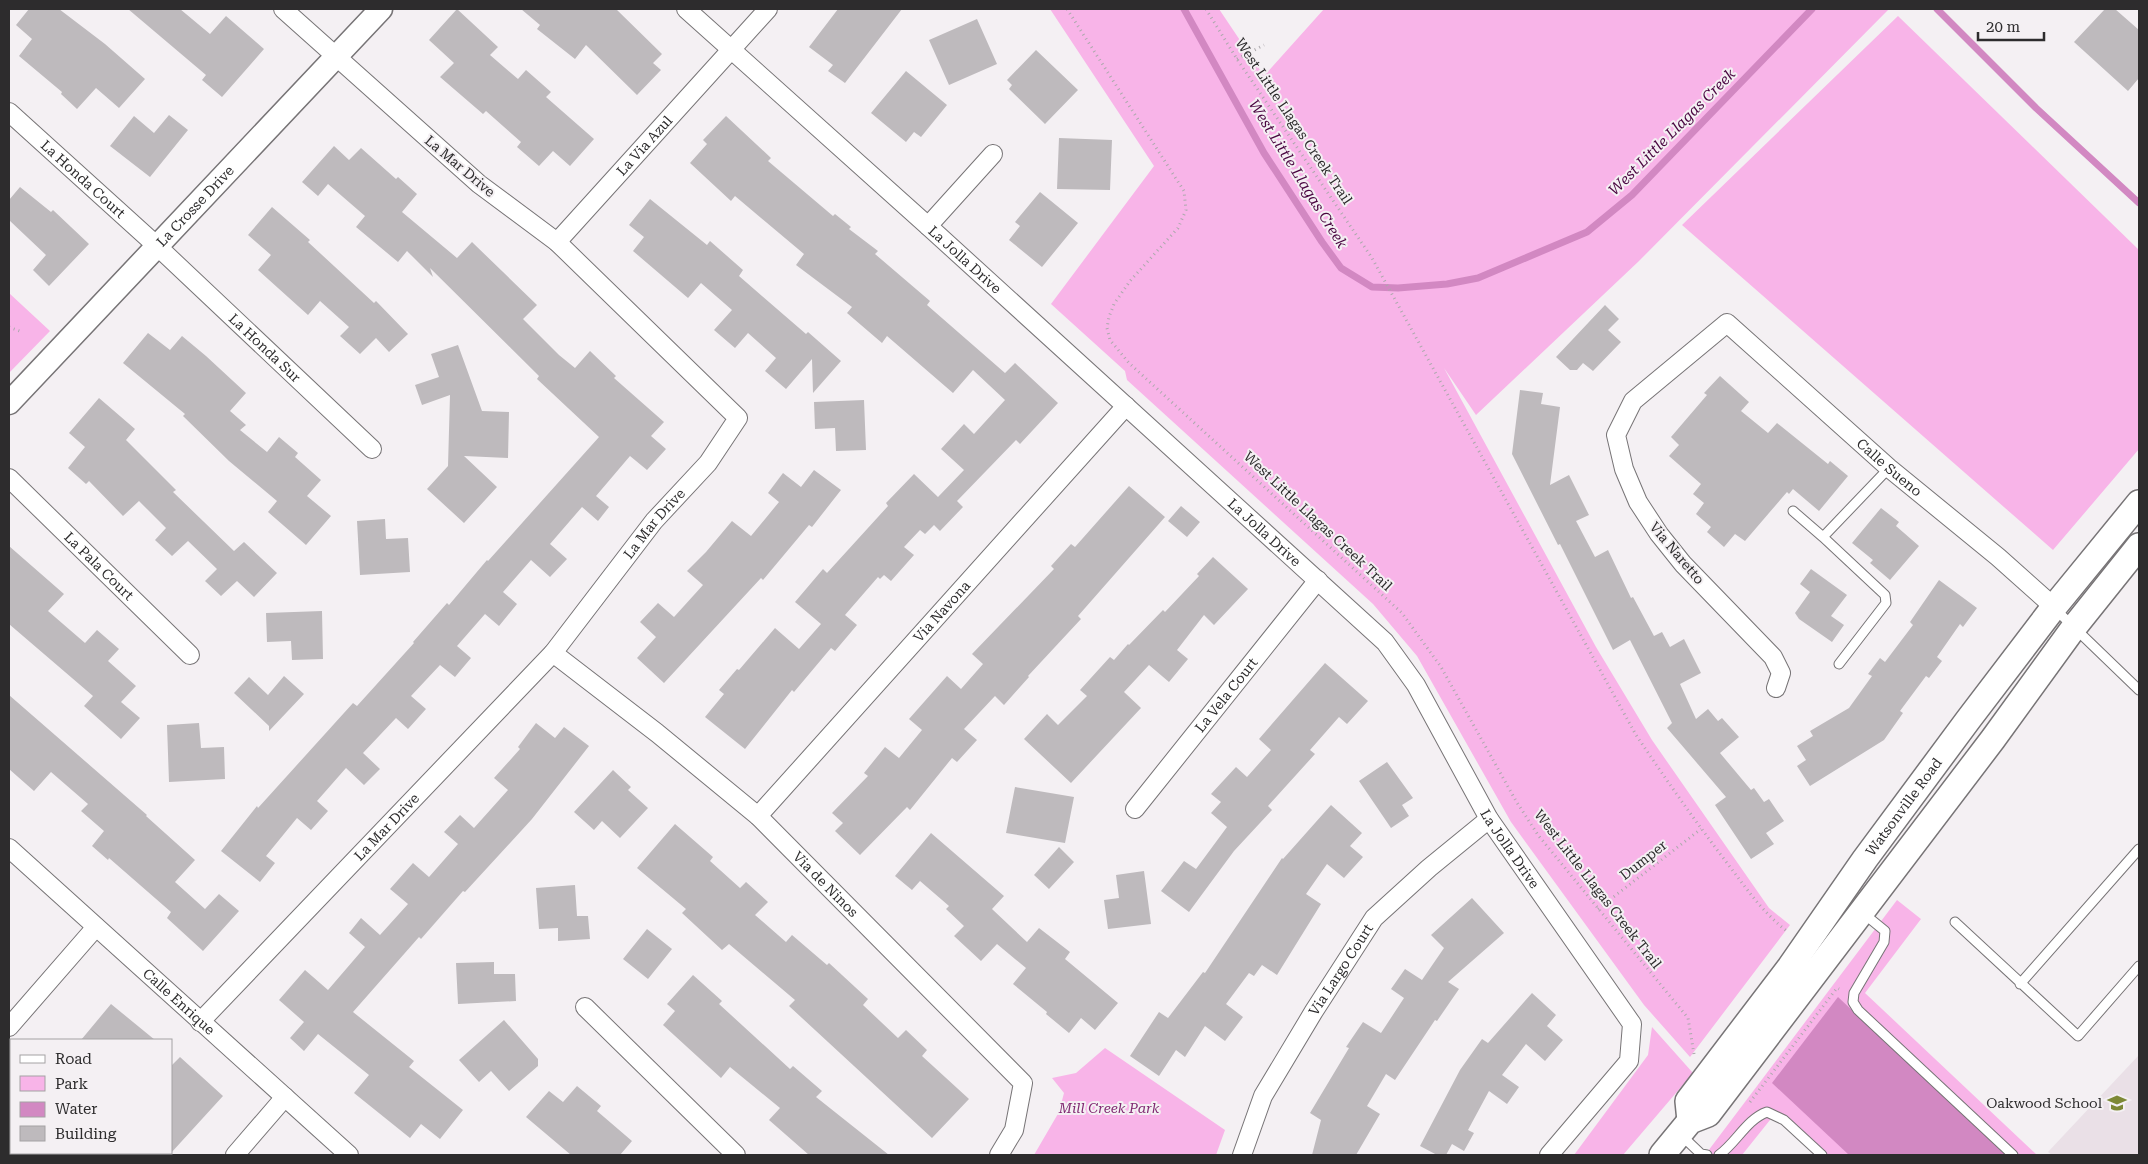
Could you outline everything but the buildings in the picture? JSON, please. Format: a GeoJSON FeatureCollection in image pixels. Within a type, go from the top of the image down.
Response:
{"type":"FeatureCollection","features":[{"type":"Feature","properties":{"kind":"main road","name":"Watsonville Road"},"geometry":{"type":"LineString","coordinates":[[1684,1127],[1688,1101],[1733,1062],[1799,975],[1871,851],[2054,607],[2139,503]]}},
{"type":"Feature","properties":{"kind":"main road","name":"Watsonville Road"},"geometry":{"type":"LineString","coordinates":[[1799,975],[1862,912],[1993,739],[2075,626],[2139,546]]}},
{"type":"Feature","properties":{"kind":"main road"},"geometry":{"type":"LineString","coordinates":[[1662,1155],[1684,1127]]}},
{"type":"Feature","properties":{"kind":"street","name":"La Mar Drive"},"geometry":{"type":"LineString","coordinates":[[200,1022],[553,653],[654,521],[708,463],[738,418],[557,242],[479,184],[283,9]]}},
{"type":"Feature","properties":{"kind":"street","name":"La Crosse Drive"},"geometry":{"type":"LineString","coordinates":[[9,403],[381,9]]}},
{"type":"Feature","properties":{"kind":"street","name":"La Jolla Drive"},"geometry":{"type":"LineString","coordinates":[[686,9],[928,226],[1385,642],[1416,685],[1489,819],[1632,1024],[1629,1061],[1549,1155]]}},
{"type":"Feature","properties":{"kind":"street","name":"La Via Azul"},"geometry":{"type":"LineString","coordinates":[[557,242],[768,9]]}},
{"type":"Feature","properties":{"kind":"street","name":"La Honda Court"},"geometry":{"type":"LineString","coordinates":[[9,112],[157,246]]}},
{"type":"Feature","properties":{"kind":"street"},"geometry":{"type":"LineString","coordinates":[[928,226],[993,154]]}},
{"type":"Feature","properties":{"kind":"street","name":"La Honda Sur"},"geometry":{"type":"LineString","coordinates":[[157,246],[372,448]]}},
{"type":"Feature","properties":{"kind":"street","name":"Calle Sueno"},"geometry":{"type":"LineString","coordinates":[[1727,323],[1889,468],[1998,557],[2054,607]]}},
{"type":"Feature","properties":{"kind":"street","name":"Via Naretto"},"geometry":{"type":"LineString","coordinates":[[1727,323],[1633,402],[1616,435],[1624,469],[1638,502],[1659,534],[1683,564],[1773,657],[1781,673],[1776,688]]}},
{"type":"Feature","properties":{"kind":"street","name":"Via Navona"},"geometry":{"type":"LineString","coordinates":[[758,816],[1126,406]]}},
{"type":"Feature","properties":{"kind":"street","name":"La Pala Court"},"geometry":{"type":"LineString","coordinates":[[9,478],[190,655]]}},
{"type":"Feature","properties":{"kind":"street","name":"La Vela Court"},"geometry":{"type":"LineString","coordinates":[[1135,809],[1318,580]]}},
{"type":"Feature","properties":{"kind":"street","name":"Via de Ninos"},"geometry":{"type":"LineString","coordinates":[[553,653],[657,733],[758,816],[1023,1083],[1014,1130],[999,1155]]}},
{"type":"Feature","properties":{"kind":"street","name":"Via Largo Court"},"geometry":{"type":"LineString","coordinates":[[1242,1155],[1264,1096],[1314,1011],[1374,918],[1429,868],[1489,819]]}},
{"type":"Feature","properties":{"kind":"street","name":"Calle Enrique"},"geometry":{"type":"LineString","coordinates":[[9,848],[349,1155]]}},
{"type":"Feature","properties":{"kind":"street"},"geometry":{"type":"LineString","coordinates":[[9,1027],[96,927]]}},
{"type":"Feature","properties":{"kind":"street"},"geometry":{"type":"LineString","coordinates":[[585,1007],[736,1155]]}},
{"type":"Feature","properties":{"kind":"street"},"geometry":{"type":"LineString","coordinates":[[235,1155],[285,1097]]}},
{"type":"Feature","properties":{"kind":"lane"},"geometry":{"type":"LineString","coordinates":[[1823,537],[1889,468]]}},
{"type":"Feature","properties":{"kind":"lane"},"geometry":{"type":"LineString","coordinates":[[1792,511],[1885,595],[1886,603],[1840,664]]}},
{"type":"Feature","properties":{"kind":"lane"},"geometry":{"type":"LineString","coordinates":[[2054,607],[2139,690]]}},
{"type":"Feature","properties":{"kind":"lane"},"geometry":{"type":"LineString","coordinates":[[2020,984],[2139,849]]}},
{"type":"Feature","properties":{"kind":"lane"},"geometry":{"type":"LineString","coordinates":[[1862,912],[1885,931],[1884,942],[1854,993],[1853,1002],[1858,1010],[2013,1155]]}},
{"type":"Feature","properties":{"kind":"lane"},"geometry":{"type":"LineString","coordinates":[[1955,922],[2078,1036],[2139,966]]}},
{"type":"Feature","properties":{"kind":"lane"},"geometry":{"type":"LineString","coordinates":[[1719,1155],[1729,1148],[1758,1115],[1767,1112],[1784,1120],[1822,1155]]}},
{"type":"Feature","properties":{"kind":"lane"},"geometry":{"type":"LineString","coordinates":[[1684,1127],[1701,1154],[1706,1155]]}},
{"type":"Feature","properties":{"kind":"path","name":"West Little Llagas Creek Trail"},"geometry":{"type":"LineString","coordinates":[[1067,9],[1184,191],[1186,210],[1178,228],[1130,281],[1114,304],[1107,328],[1110,340],[1129,363],[1402,613],[1428,646],[1441,667],[1516,802],[1538,835],[1688,1018],[1695,1056]]}},
{"type":"Feature","properties":{"kind":"path","name":"West Little Llagas Creek Trail"},"geometry":{"type":"LineString","coordinates":[[1206,9],[1237,59],[1372,258],[1636,734],[1701,829],[1762,909],[1771,919],[1788,932]]}},
{"type":"Feature","properties":{"kind":"path"},"geometry":{"type":"LineString","coordinates":[[1237,59],[1264,46]]}},
{"type":"Feature","properties":{"kind":"path"},"geometry":{"type":"LineString","coordinates":[[9,328],[22,332]]}},
{"type":"Feature","properties":{"kind":"path","name":"Dumper"},"geometry":{"type":"LineString","coordinates":[[1598,909],[1701,829]]}},
{"type":"Feature","properties":{"kind":"path"},"geometry":{"type":"LineString","coordinates":[[1744,1097],[1751,1102],[1837,988],[1858,1010]]}},
{"type":"Feature","properties":{"kind":"shaded area","name":"Oakwood School"},"geometry":{"type":"Polygon","coordinates":[[[2139,1055],[2139,1155],[2052,1155],[2048,1152],[2139,1055]]]}},
{"type":"Feature","properties":{"kind":"green space"},"geometry":{"type":"Polygon","coordinates":[[[1050,9],[1219,9],[1264,76],[1324,9],[1889,9],[1639,261],[1476,415],[1444,368],[1596,647],[1652,740],[1769,908],[1790,925],[1690,1057],[1644,1005],[1511,822],[1417,656],[1373,604],[1127,380],[1125,371],[1051,304],[1154,166],[1050,9]]]}},
{"type":"Feature","properties":{"kind":"green space"},"geometry":{"type":"Polygon","coordinates":[[[1898,16],[2139,250],[2139,449],[2053,550],[1682,225],[1898,16]]]}},
{"type":"Feature","properties":{"kind":"green space"},"geometry":{"type":"Polygon","coordinates":[[[9,293],[50,331],[9,373],[9,293]]]}},
{"type":"Feature","properties":{"kind":"green space"},"geometry":{"type":"Polygon","coordinates":[[[1897,900],[1921,919],[1865,993],[2037,1155],[1817,1155],[1774,1115],[1742,1155],[1705,1155],[1897,900]]]}},
{"type":"Feature","properties":{"kind":"green space"},"geometry":{"type":"Polygon","coordinates":[[[1652,1027],[1693,1073],[1623,1155],[1574,1155],[1648,1055],[1652,1027]]]}},
{"type":"Feature","properties":{"kind":"green space","name":"Mill Creek Park"},"geometry":{"type":"Polygon","coordinates":[[[1105,1048],[1225,1130],[1216,1155],[1034,1155],[1059,1112],[1064,1093],[1052,1078],[1076,1073],[1105,1048]]]}},
{"type":"Feature","properties":{"kind":"water"},"geometry":{"type":"Polygon","coordinates":[[[1838,997],[2006,1155],[1849,1155],[1772,1083],[1838,997]]]}},
{"type":"Feature","properties":{"kind":"waterway","name":"West Little Llagas Creek"},"geometry":{"type":"LineString","coordinates":[[1184,9],[1264,153],[1341,268],[1372,287],[1398,288],[1447,284],[1478,278],[1587,232],[1632,195],[1812,9]]}},
{"type":"Feature","properties":{"kind":"waterway","name":"West Little Llagas Creek"},"geometry":{"type":"LineString","coordinates":[[1937,9],[2036,108],[2139,203]]}},
{"type":"Feature","properties":{"kind":"place","name":"Oakwood School"},"geometry":{"type":"Point","coordinates":[2117,1103]}}]}
